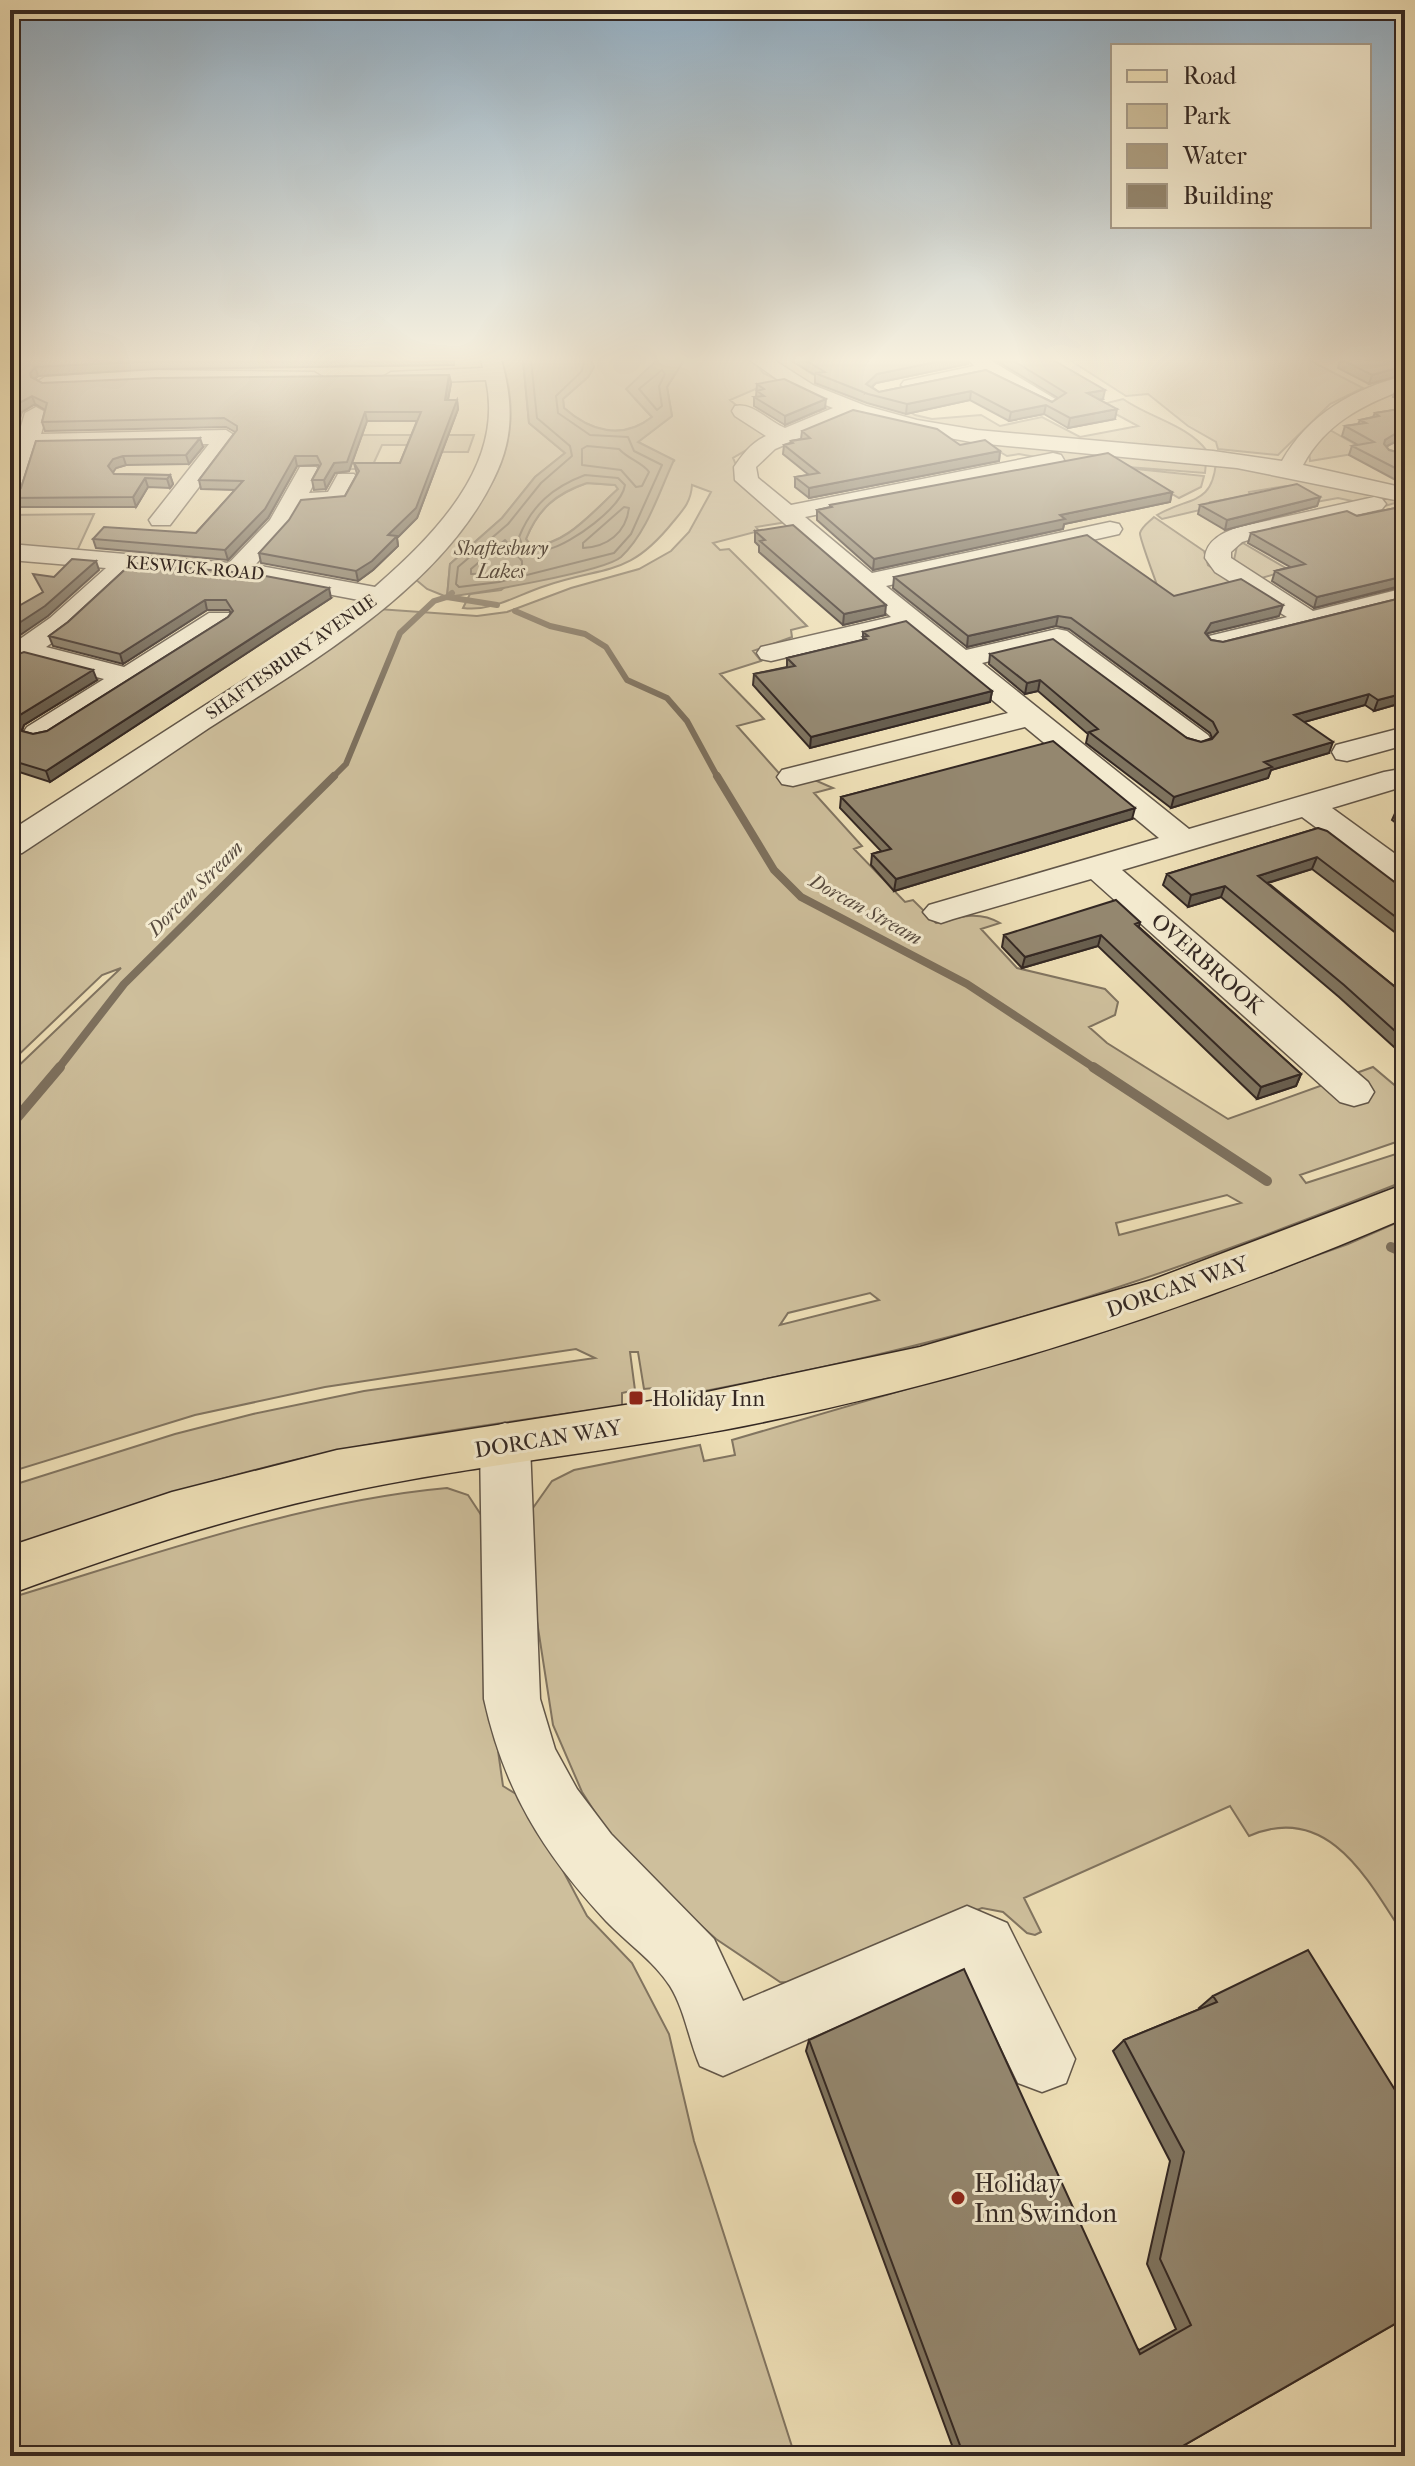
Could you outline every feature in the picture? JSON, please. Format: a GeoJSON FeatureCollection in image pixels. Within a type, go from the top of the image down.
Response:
{"type":"FeatureCollection","features":[{"type":"Feature","properties":{"kind":"main road","name":"DORCAN WAY"},"geometry":{"type":"LineString","coordinates":[[10,1570],[176,1513],[340,1472],[757,1403],[932,1362],[1139,1300],[1255,1260],[1405,1200]]}},
{"type":"Feature","properties":{"kind":"street"},"geometry":{"type":"LineString","coordinates":[[10,495],[16,475]]}},
{"type":"Feature","properties":{"kind":"street"},"geometry":{"type":"LineString","coordinates":[[161,520],[197,475]]}},
{"type":"Feature","properties":{"kind":"street"},"geometry":{"type":"LineString","coordinates":[[236,570],[275,529],[306,475]]}},
{"type":"Feature","properties":{"kind":"street","name":"SHAFTESBURY AVENUE"},"geometry":{"type":"LineString","coordinates":[[10,846],[288,664],[378,596],[405,574],[442,536],[482,475]]}},
{"type":"Feature","properties":{"kind":"street"},"geometry":{"type":"LineString","coordinates":[[747,475],[753,487],[911,620],[1183,841]]}},
{"type":"Feature","properties":{"kind":"street"},"geometry":{"type":"LineString","coordinates":[[786,513],[960,475]]}},
{"type":"Feature","properties":{"kind":"street"},"geometry":{"type":"LineString","coordinates":[[1316,475],[1405,495]]}},
{"type":"Feature","properties":{"kind":"street"},"geometry":{"type":"LineString","coordinates":[[294,500],[336,499],[346,479]]}},
{"type":"Feature","properties":{"kind":"street"},"geometry":{"type":"LineString","coordinates":[[1310,620],[1224,567],[1218,558],[1218,550],[1233,537],[1248,532],[1354,505]]}},
{"type":"Feature","properties":{"kind":"street"},"geometry":{"type":"LineString","coordinates":[[867,582],[1096,536]]}},
{"type":"Feature","properties":{"kind":"street","name":"KESWICK ROAD"},"geometry":{"type":"LineString","coordinates":[[10,552],[236,570],[378,596]]}},
{"type":"Feature","properties":{"kind":"street"},"geometry":{"type":"LineString","coordinates":[[18,654],[79,608],[129,561]]}},
{"type":"Feature","properties":{"kind":"street"},"geometry":{"type":"LineString","coordinates":[[1219,642],[1404,597]]}},
{"type":"Feature","properties":{"kind":"street"},"geometry":{"type":"LineString","coordinates":[[38,733],[219,619]]}},
{"type":"Feature","properties":{"kind":"street"},"geometry":{"type":"LineString","coordinates":[[771,653],[805,637],[911,620]]}},
{"type":"Feature","properties":{"kind":"street"},"geometry":{"type":"LineString","coordinates":[[960,660],[1087,630]]}},
{"type":"Feature","properties":{"kind":"street"},"geometry":{"type":"LineString","coordinates":[[1057,637],[1199,741]]}},
{"type":"Feature","properties":{"kind":"street"},"geometry":{"type":"LineString","coordinates":[[18,654],[127,676]]}},
{"type":"Feature","properties":{"kind":"street"},"geometry":{"type":"LineString","coordinates":[[793,777],[835,776],[1029,717]]}},
{"type":"Feature","properties":{"kind":"street"},"geometry":{"type":"LineString","coordinates":[[1347,752],[1391,734]]}},
{"type":"Feature","properties":{"kind":"street"},"geometry":{"type":"LineString","coordinates":[[941,912],[999,909],[1098,867],[1395,779]]}},
{"type":"Feature","properties":{"kind":"street"},"geometry":{"type":"LineString","coordinates":[[1307,805],[1405,877]]}},
{"type":"Feature","properties":{"kind":"street","name":"OVERBROOK"},"geometry":{"type":"LineString","coordinates":[[1098,867],[1330,1055],[1354,1092]]}},
{"type":"Feature","properties":{"kind":"street"},"geometry":{"type":"LineString","coordinates":[[505,1444],[512,1699],[520,1739],[537,1782],[563,1826],[633,1904],[677,1941],[699,1974],[723,2043],[967,1938],[985,1945],[1042,2059]]}},
{"type":"Feature","properties":{"kind":"green space"},"geometry":{"type":"Polygon","coordinates":[[[496,475],[537,475],[502,518],[450,564],[447,597],[427,589],[415,579],[459,530],[496,475]]]}},
{"type":"Feature","properties":{"kind":"green space"},"geometry":{"type":"Polygon","coordinates":[[[655,475],[740,475],[787,522],[756,527],[759,531],[713,543],[720,550],[729,549],[807,626],[791,630],[792,637],[753,651],[761,661],[720,674],[764,719],[737,726],[786,781],[817,781],[833,788],[814,793],[862,846],[854,849],[905,902],[913,900],[936,923],[968,916],[992,919],[1000,923],[981,929],[1017,968],[1105,989],[1118,1002],[1115,1015],[1089,1027],[1107,1043],[1228,1119],[1373,1067],[1405,1094],[1405,1139],[1300,1175],[1306,1183],[1405,1151],[1405,1181],[1158,1274],[972,1331],[815,1369],[657,1400],[654,1388],[644,1389],[638,1352],[630,1352],[635,1390],[622,1393],[622,1406],[420,1436],[299,1459],[153,1499],[10,1549],[10,1486],[175,1434],[253,1414],[364,1391],[595,1358],[576,1349],[325,1387],[195,1415],[10,1472],[10,1074],[121,968],[102,975],[10,1063],[10,854],[378,609],[477,616],[507,612],[571,588],[639,569],[671,551],[689,532],[711,492],[692,485],[688,501],[677,518],[643,553],[629,561],[484,608],[463,608],[470,594],[501,590],[655,475]],[[1227,1195],[1116,1223],[1119,1235],[1241,1203],[1227,1195]],[[870,1293],[788,1313],[780,1325],[879,1300],[870,1293]]]}},
{"type":"Feature","properties":{"kind":"green space"},"geometry":{"type":"Polygon","coordinates":[[[1141,475],[1204,476],[1201,487],[1179,498],[1141,475]]]}},
{"type":"Feature","properties":{"kind":"green space"},"geometry":{"type":"Polygon","coordinates":[[[1281,475],[1405,500],[1385,506],[1373,500],[1357,502],[1338,498],[1316,502],[1286,486],[1211,502],[1217,506],[1162,519],[1157,515],[1197,498],[1210,486],[1214,476],[1281,475]]]}},
{"type":"Feature","properties":{"kind":"green space"},"geometry":{"type":"Polygon","coordinates":[[[587,483],[615,485],[618,489],[566,534],[554,541],[530,544],[526,539],[542,511],[566,492],[587,483]]]}},
{"type":"Feature","properties":{"kind":"green space"},"geometry":{"type":"Polygon","coordinates":[[[94,514],[77,551],[10,546],[10,515],[94,514]]]}},
{"type":"Feature","properties":{"kind":"green space"},"geometry":{"type":"Polygon","coordinates":[[[1154,517],[1204,551],[1208,565],[1238,585],[1194,597],[1161,597],[1140,533],[1154,517]]]}},
{"type":"Feature","properties":{"kind":"green space"},"geometry":{"type":"Polygon","coordinates":[[[1243,543],[1289,570],[1258,579],[1234,560],[1237,546],[1243,543]]]}},
{"type":"Feature","properties":{"kind":"green space"},"geometry":{"type":"Polygon","coordinates":[[[1405,1219],[1405,1937],[1361,1872],[1344,1853],[1324,1838],[1302,1829],[1277,1828],[1249,1836],[1230,1806],[1024,1898],[1041,1932],[1035,1935],[1027,1933],[1003,1912],[982,1908],[895,1940],[795,1983],[780,1982],[716,1939],[623,1856],[582,1792],[553,1725],[536,1615],[528,1515],[552,1481],[574,1470],[700,1445],[704,1461],[735,1455],[732,1440],[1109,1330],[1348,1244],[1405,1219]]]}},
{"type":"Feature","properties":{"kind":"green space"},"geometry":{"type":"Polygon","coordinates":[[[447,1488],[468,1495],[489,1527],[489,1687],[503,1786],[516,1794],[552,1850],[587,1916],[632,1963],[669,2034],[694,2141],[795,2456],[10,2456],[10,1598],[282,1517],[392,1495],[447,1488]]]}},
{"type":"Feature","properties":{"kind":"water","name":"Shaftesbury Lakes"},"geometry":{"type":"Polygon","coordinates":[[[667,475],[645,524],[621,557],[566,575],[447,597],[450,564],[502,518],[535,477],[667,475]],[[587,483],[566,492],[542,511],[526,539],[530,544],[542,544],[566,535],[618,489],[615,485],[587,483]]]}},
{"type":"Feature","properties":{"kind":"building"},"geometry":{"type":"Polygon","coordinates":[[[25,475],[170,475],[167,479],[145,478],[133,497],[10,498],[10,494],[21,488],[25,475]]]}},
{"type":"Feature","properties":{"kind":"building"},"geometry":{"type":"Polygon","coordinates":[[[203,475],[284,475],[265,509],[225,550],[93,539],[104,527],[196,533],[243,481],[199,480],[203,475]]]}},
{"type":"Feature","properties":{"kind":"building"},"geometry":{"type":"Polygon","coordinates":[[[315,475],[327,475],[324,480],[312,480],[315,475]]]}},
{"type":"Feature","properties":{"kind":"building"},"geometry":{"type":"Polygon","coordinates":[[[357,475],[428,475],[416,508],[388,535],[397,536],[372,561],[356,571],[259,553],[289,520],[301,500],[345,496],[357,475]]]}},
{"type":"Feature","properties":{"kind":"building"},"geometry":{"type":"Polygon","coordinates":[[[807,475],[876,475],[809,488],[795,477],[807,475]]]}},
{"type":"Feature","properties":{"kind":"building"},"geometry":{"type":"Polygon","coordinates":[[[990,475],[1144,475],[1172,492],[1060,515],[1065,519],[874,559],[817,510],[832,507],[830,505],[990,475]]]}},
{"type":"Feature","properties":{"kind":"building"},"geometry":{"type":"Polygon","coordinates":[[[1297,484],[1320,497],[1227,520],[1200,505],[1297,484]]]}},
{"type":"Feature","properties":{"kind":"building"},"geometry":{"type":"Polygon","coordinates":[[[1405,506],[1405,576],[1317,597],[1275,571],[1305,564],[1251,533],[1347,511],[1357,516],[1405,506]]]}},
{"type":"Feature","properties":{"kind":"building"},"geometry":{"type":"Polygon","coordinates":[[[793,525],[886,605],[844,614],[760,541],[765,540],[755,531],[793,525]]]}},
{"type":"Feature","properties":{"kind":"building"},"geometry":{"type":"Polygon","coordinates":[[[1087,535],[1174,596],[1241,579],[1283,605],[1211,623],[1205,633],[1211,640],[1223,642],[1405,597],[1405,693],[1378,700],[1369,694],[1294,715],[1333,742],[1264,762],[1272,767],[1174,797],[1089,732],[1098,729],[1040,680],[1027,683],[990,654],[1053,639],[1187,738],[1201,742],[1212,739],[1218,732],[1213,722],[1071,618],[1058,616],[968,636],[894,577],[1087,535]]]}},
{"type":"Feature","properties":{"kind":"building"},"geometry":{"type":"Polygon","coordinates":[[[72,559],[96,561],[45,606],[10,629],[10,611],[43,592],[33,574],[54,577],[72,559]]]}},
{"type":"Feature","properties":{"kind":"building"},"geometry":{"type":"Polygon","coordinates":[[[132,563],[255,574],[329,588],[46,771],[10,760],[10,657],[24,652],[93,670],[20,715],[16,724],[22,731],[33,734],[47,731],[233,611],[226,600],[205,600],[120,654],[49,636],[132,563]]]}},
{"type":"Feature","properties":{"kind":"building"},"geometry":{"type":"Polygon","coordinates":[[[906,621],[992,691],[811,737],[754,674],[795,666],[787,658],[866,639],[863,637],[868,636],[863,632],[906,621]]]}},
{"type":"Feature","properties":{"kind":"building"},"geometry":{"type":"Polygon","coordinates":[[[1053,741],[1135,808],[896,879],[872,854],[891,849],[841,797],[1053,741]]]}},
{"type":"Feature","properties":{"kind":"building"},"geometry":{"type":"Polygon","coordinates":[[[1318,828],[1327,831],[1405,890],[1405,924],[1317,857],[1258,876],[1405,995],[1405,1040],[1225,886],[1191,895],[1167,874],[1318,828]]]}},
{"type":"Feature","properties":{"kind":"building"},"geometry":{"type":"Polygon","coordinates":[[[1116,900],[1140,922],[1135,924],[1301,1074],[1261,1087],[1101,935],[1025,957],[1004,935],[1116,900]]]}},
{"type":"Feature","properties":{"kind":"building","name":"Holiday Inn Swindon"},"geometry":{"type":"Polygon","coordinates":[[[1308,1950],[1405,2106],[1405,2318],[1183,2446],[1188,2456],[964,2456],[809,2040],[964,1969],[1140,2354],[1191,2325],[1160,2259],[1184,2152],[1124,2040],[1217,2002],[1213,1996],[1308,1950]]]}},
{"type":"Feature","properties":{"kind":"waterway","name":"Dorcan Stream"},"geometry":{"type":"LineString","coordinates":[[447,597],[452,593]]}},
{"type":"Feature","properties":{"kind":"waterway","name":"Dorcan Stream"},"geometry":{"type":"LineString","coordinates":[[334,776],[346,764],[400,633],[434,601],[447,597]]}},
{"type":"Feature","properties":{"kind":"waterway","name":"Dorcan Stream"},"geometry":{"type":"LineString","coordinates":[[447,597],[497,605]]}},
{"type":"Feature","properties":{"kind":"waterway","name":"Dorcan Stream"},"geometry":{"type":"LineString","coordinates":[[515,611],[550,626],[585,634],[606,647],[627,680],[667,698],[687,721],[718,778]]}},
{"type":"Feature","properties":{"kind":"waterway","name":"Dorcan Stream"},"geometry":{"type":"LineString","coordinates":[[58,1069],[124,984],[334,776]]}},
{"type":"Feature","properties":{"kind":"waterway","name":"Dorcan Stream"},"geometry":{"type":"LineString","coordinates":[[717,776],[774,870],[801,897],[967,984],[1096,1069]]}},
{"type":"Feature","properties":{"kind":"waterway","name":"Dorcan Stream"},"geometry":{"type":"LineString","coordinates":[[10,1126],[60,1067]]}},
{"type":"Feature","properties":{"kind":"waterway","name":"Dorcan Stream"},"geometry":{"type":"LineString","coordinates":[[1093,1067],[1267,1181]]}},
{"type":"Feature","properties":{"kind":"waterway","name":"Dorcan Stream"},"geometry":{"type":"LineString","coordinates":[[1391,1247],[1405,1253]]}},
{"type":"Feature","properties":{"kind":"place","name":"Holiday Inn"},"geometry":{"type":"Point","coordinates":[636,1398]}},
{"type":"Feature","properties":{"kind":"place","name":"Holiday Inn Swindon"},"geometry":{"type":"Point","coordinates":[958,2198]}}]}
